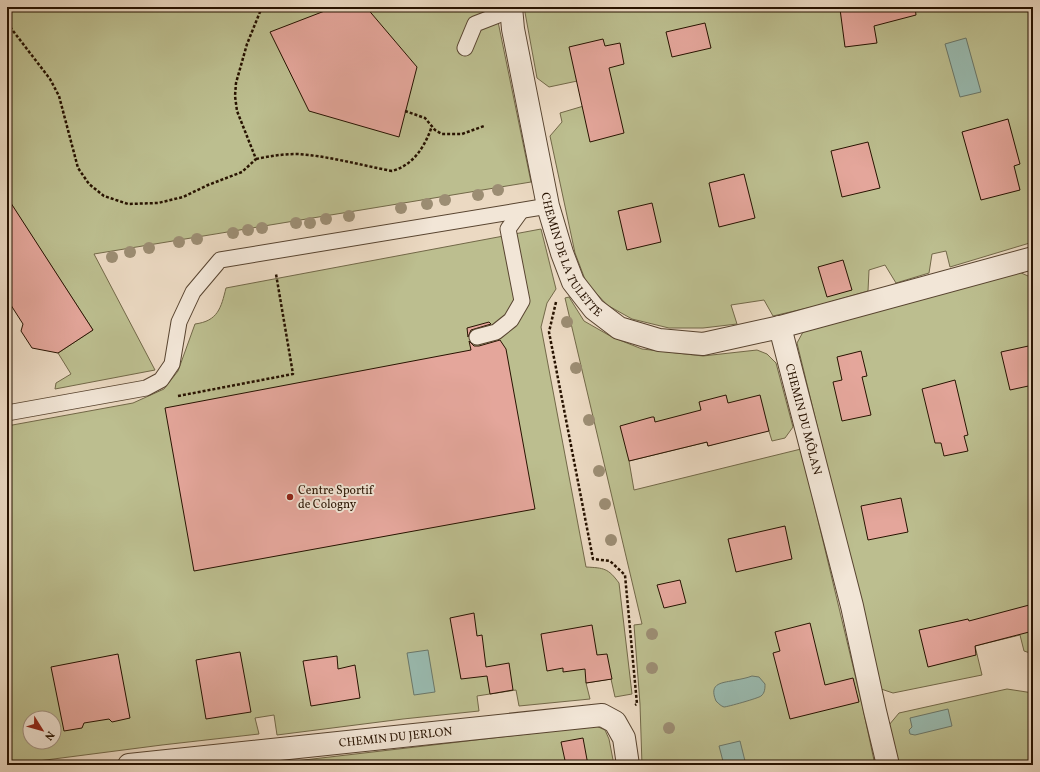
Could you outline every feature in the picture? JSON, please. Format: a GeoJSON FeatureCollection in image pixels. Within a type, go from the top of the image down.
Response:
{"type":"FeatureCollection","features":[{"type":"Feature","properties":{"kind":"street","name":"CHEMIN DE LA TULETTE"},"geometry":{"type":"LineString","coordinates":[[511,9],[513,30],[548,206],[562,253],[573,282],[594,310],[619,328],[659,340],[703,344],[780,327]]}},
{"type":"Feature","properties":{"kind":"street"},"geometry":{"type":"LineString","coordinates":[[780,327],[1033,258]]}},
{"type":"Feature","properties":{"kind":"street","name":"CHEMIN DU MÔLAN"},"geometry":{"type":"LineString","coordinates":[[780,327],[852,606],[888,765]]}},
{"type":"Feature","properties":{"kind":"street","name":"CHEMIN DU JERLON"},"geometry":{"type":"LineString","coordinates":[[129,765],[602,715],[615,722]]}},
{"type":"Feature","properties":{"kind":"street"},"geometry":{"type":"LineString","coordinates":[[615,722],[624,738],[628,765]]}},
{"type":"Feature","properties":{"kind":"lane"},"geometry":{"type":"LineString","coordinates":[[465,48],[475,24],[511,9]]}},
{"type":"Feature","properties":{"kind":"lane"},"geometry":{"type":"LineString","coordinates":[[7,413],[146,388],[161,380],[172,364],[180,322],[193,292],[220,260],[548,206]]}},
{"type":"Feature","properties":{"kind":"lane"},"geometry":{"type":"LineString","coordinates":[[477,337],[496,332],[511,320],[522,301],[508,229],[521,211]]}},
{"type":"Feature","properties":{"kind":"path"},"geometry":{"type":"LineString","coordinates":[[256,159],[236,111],[235,96],[236,83],[247,44],[262,7]]}},
{"type":"Feature","properties":{"kind":"path"},"geometry":{"type":"LineString","coordinates":[[7,23],[50,79],[59,96],[78,168],[89,184],[104,196],[128,204],[158,203],[183,197],[208,185],[242,172],[256,159],[276,155],[296,154],[323,156],[392,171],[402,168],[422,149],[432,126]]}},
{"type":"Feature","properties":{"kind":"path"},"geometry":{"type":"LineString","coordinates":[[406,111],[425,118],[435,130],[442,134],[462,134],[484,126]]}},
{"type":"Feature","properties":{"kind":"path"},"geometry":{"type":"LineString","coordinates":[[146,388],[154,400],[293,374],[272,252]]}},
{"type":"Feature","properties":{"kind":"path"},"geometry":{"type":"LineString","coordinates":[[573,282],[556,301],[549,332],[593,559],[610,561],[625,575],[637,704],[615,722]]}},
{"type":"Feature","properties":{"kind":"green space"},"geometry":{"type":"Polygon","coordinates":[[[7,7],[495,7],[531,182],[94,254],[155,370],[55,389],[56,383],[71,374],[58,353],[93,330],[7,198],[7,7]]]}},
{"type":"Feature","properties":{"kind":"green space"},"geometry":{"type":"Polygon","coordinates":[[[524,7],[1033,7],[1033,242],[950,267],[946,251],[932,254],[929,273],[896,283],[885,265],[869,270],[868,291],[816,306],[773,316],[764,300],[731,305],[737,324],[703,328],[669,328],[632,319],[607,305],[586,282],[575,253],[550,136],[562,122],[560,113],[587,105],[582,80],[549,87],[537,78],[524,7]]]}},
{"type":"Feature","properties":{"kind":"green space","name":"Centre Sportif de Cologny"},"geometry":{"type":"Polygon","coordinates":[[[541,229],[556,289],[547,303],[541,327],[586,567],[605,570],[612,574],[619,583],[632,694],[615,697],[611,679],[586,683],[590,699],[519,706],[516,690],[477,696],[479,711],[277,735],[274,715],[255,718],[259,734],[7,765],[7,426],[133,403],[164,389],[178,371],[195,324],[214,317],[222,302],[226,288],[541,229]]]}},
{"type":"Feature","properties":{"kind":"green space"},"geometry":{"type":"Polygon","coordinates":[[[1019,272],[1028,276],[1033,274],[1033,654],[1024,651],[1020,635],[975,646],[982,675],[893,693],[881,689],[797,343],[803,332],[1019,272]]]}},
{"type":"Feature","properties":{"kind":"green space"},"geometry":{"type":"Polygon","coordinates":[[[569,297],[584,321],[612,337],[642,349],[703,356],[757,350],[767,354],[776,363],[793,427],[785,438],[772,441],[768,428],[708,446],[707,442],[629,461],[634,490],[801,449],[862,704],[875,765],[642,765],[640,704],[634,625],[642,624],[565,298],[569,297]]]}},
{"type":"Feature","properties":{"kind":"green space"},"geometry":{"type":"Polygon","coordinates":[[[1007,689],[1033,693],[1033,765],[899,765],[889,725],[899,713],[1007,689]]]}},
{"type":"Feature","properties":{"kind":"green space"},"geometry":{"type":"Polygon","coordinates":[[[596,726],[605,730],[609,739],[614,765],[261,765],[596,726]]]}},
{"type":"Feature","properties":{"kind":"water"},"geometry":{"type":"Polygon","coordinates":[[[966,38],[981,92],[960,97],[945,44],[966,38]]]}},
{"type":"Feature","properties":{"kind":"water"},"geometry":{"type":"Polygon","coordinates":[[[428,650],[435,692],[414,695],[407,653],[428,650]]]}},
{"type":"Feature","properties":{"kind":"water"},"geometry":{"type":"Polygon","coordinates":[[[752,676],[759,677],[765,684],[764,692],[761,696],[724,707],[716,701],[714,690],[718,684],[752,676]]]}},
{"type":"Feature","properties":{"kind":"water"},"geometry":{"type":"Polygon","coordinates":[[[948,709],[952,726],[915,735],[910,734],[909,730],[912,727],[910,718],[948,709]]]}},
{"type":"Feature","properties":{"kind":"water"},"geometry":{"type":"Polygon","coordinates":[[[740,741],[746,765],[724,765],[719,746],[740,741]]]}},
{"type":"Feature","properties":{"kind":"building"},"geometry":{"type":"Polygon","coordinates":[[[335,7],[366,7],[417,67],[399,137],[309,111],[270,32],[335,7]]]}},
{"type":"Feature","properties":{"kind":"building"},"geometry":{"type":"Polygon","coordinates":[[[854,7],[915,7],[916,15],[874,26],[877,43],[845,47],[840,9],[854,7]]]}},
{"type":"Feature","properties":{"kind":"building"},"geometry":{"type":"Polygon","coordinates":[[[705,23],[711,48],[672,57],[666,32],[705,23]]]}},
{"type":"Feature","properties":{"kind":"building"},"geometry":{"type":"Polygon","coordinates":[[[603,39],[605,46],[620,43],[624,64],[609,68],[624,133],[590,142],[569,47],[603,39]]]}},
{"type":"Feature","properties":{"kind":"building"},"geometry":{"type":"Polygon","coordinates":[[[1008,119],[1020,164],[1014,166],[1020,190],[981,200],[962,132],[1008,119]]]}},
{"type":"Feature","properties":{"kind":"building"},"geometry":{"type":"Polygon","coordinates":[[[868,142],[880,188],[842,197],[831,151],[868,142]]]}},
{"type":"Feature","properties":{"kind":"building"},"geometry":{"type":"Polygon","coordinates":[[[744,174],[755,218],[719,227],[709,183],[744,174]]]}},
{"type":"Feature","properties":{"kind":"building"},"geometry":{"type":"Polygon","coordinates":[[[7,197],[93,330],[58,353],[32,348],[21,331],[23,324],[7,299],[7,197]]]}},
{"type":"Feature","properties":{"kind":"building"},"geometry":{"type":"Polygon","coordinates":[[[652,203],[661,242],[627,250],[618,211],[652,203]]]}},
{"type":"Feature","properties":{"kind":"building"},"geometry":{"type":"Polygon","coordinates":[[[843,260],[852,290],[827,297],[818,267],[843,260]]]}},
{"type":"Feature","properties":{"kind":"building"},"geometry":{"type":"Polygon","coordinates":[[[489,322],[491,324],[471,330],[468,337],[467,328],[489,322]]]}},
{"type":"Feature","properties":{"kind":"building"},"geometry":{"type":"Polygon","coordinates":[[[500,340],[506,349],[535,509],[194,571],[165,408],[471,350],[469,341],[474,346],[479,346],[500,340]]]}},
{"type":"Feature","properties":{"kind":"building"},"geometry":{"type":"Polygon","coordinates":[[[1033,345],[1033,385],[1010,390],[1001,352],[1033,345]]]}},
{"type":"Feature","properties":{"kind":"building"},"geometry":{"type":"Polygon","coordinates":[[[861,351],[867,376],[862,377],[871,415],[842,421],[833,382],[842,380],[837,357],[861,351]]]}},
{"type":"Feature","properties":{"kind":"building"},"geometry":{"type":"Polygon","coordinates":[[[955,380],[968,435],[964,436],[968,451],[944,456],[941,443],[935,443],[922,389],[955,380]]]}},
{"type":"Feature","properties":{"kind":"building"},"geometry":{"type":"Polygon","coordinates":[[[726,395],[728,403],[760,395],[769,431],[708,446],[707,442],[629,461],[620,426],[652,417],[654,417],[655,422],[701,410],[699,402],[726,395]]]}},
{"type":"Feature","properties":{"kind":"building"},"geometry":{"type":"Polygon","coordinates":[[[901,498],[908,532],[868,540],[861,506],[901,498]]]}},
{"type":"Feature","properties":{"kind":"building"},"geometry":{"type":"Polygon","coordinates":[[[785,526],[792,559],[736,572],[728,539],[785,526]]]}},
{"type":"Feature","properties":{"kind":"building"},"geometry":{"type":"Polygon","coordinates":[[[680,580],[686,603],[664,608],[657,585],[680,580]]]}},
{"type":"Feature","properties":{"kind":"building"},"geometry":{"type":"Polygon","coordinates":[[[1033,604],[1033,631],[975,646],[976,655],[928,667],[919,630],[968,619],[969,621],[1033,604]]]}},
{"type":"Feature","properties":{"kind":"building"},"geometry":{"type":"Polygon","coordinates":[[[474,613],[477,636],[482,635],[486,667],[509,663],[513,690],[490,694],[487,676],[461,679],[450,618],[474,613]]]}},
{"type":"Feature","properties":{"kind":"building"},"geometry":{"type":"Polygon","coordinates":[[[810,623],[825,685],[853,678],[859,702],[790,719],[773,653],[780,651],[775,632],[810,623]]]}},
{"type":"Feature","properties":{"kind":"building"},"geometry":{"type":"Polygon","coordinates":[[[592,625],[597,655],[607,654],[612,679],[586,683],[585,669],[563,672],[563,668],[547,671],[541,634],[592,625]]]}},
{"type":"Feature","properties":{"kind":"building"},"geometry":{"type":"Polygon","coordinates":[[[240,652],[251,712],[206,719],[196,660],[240,652]]]}},
{"type":"Feature","properties":{"kind":"building"},"geometry":{"type":"Polygon","coordinates":[[[118,654],[130,718],[112,722],[109,719],[84,723],[82,728],[64,731],[62,710],[60,710],[51,667],[118,654]]]}},
{"type":"Feature","properties":{"kind":"building"},"geometry":{"type":"Polygon","coordinates":[[[337,656],[338,669],[355,665],[360,698],[311,706],[303,661],[337,656]]]}},
{"type":"Feature","properties":{"kind":"building"},"geometry":{"type":"Polygon","coordinates":[[[583,738],[588,765],[566,765],[561,742],[583,738]]]}},
{"type":"Feature","properties":{"kind":"place","name":"Centre Sportif de Cologny"},"geometry":{"type":"Point","coordinates":[290,497]}}]}
